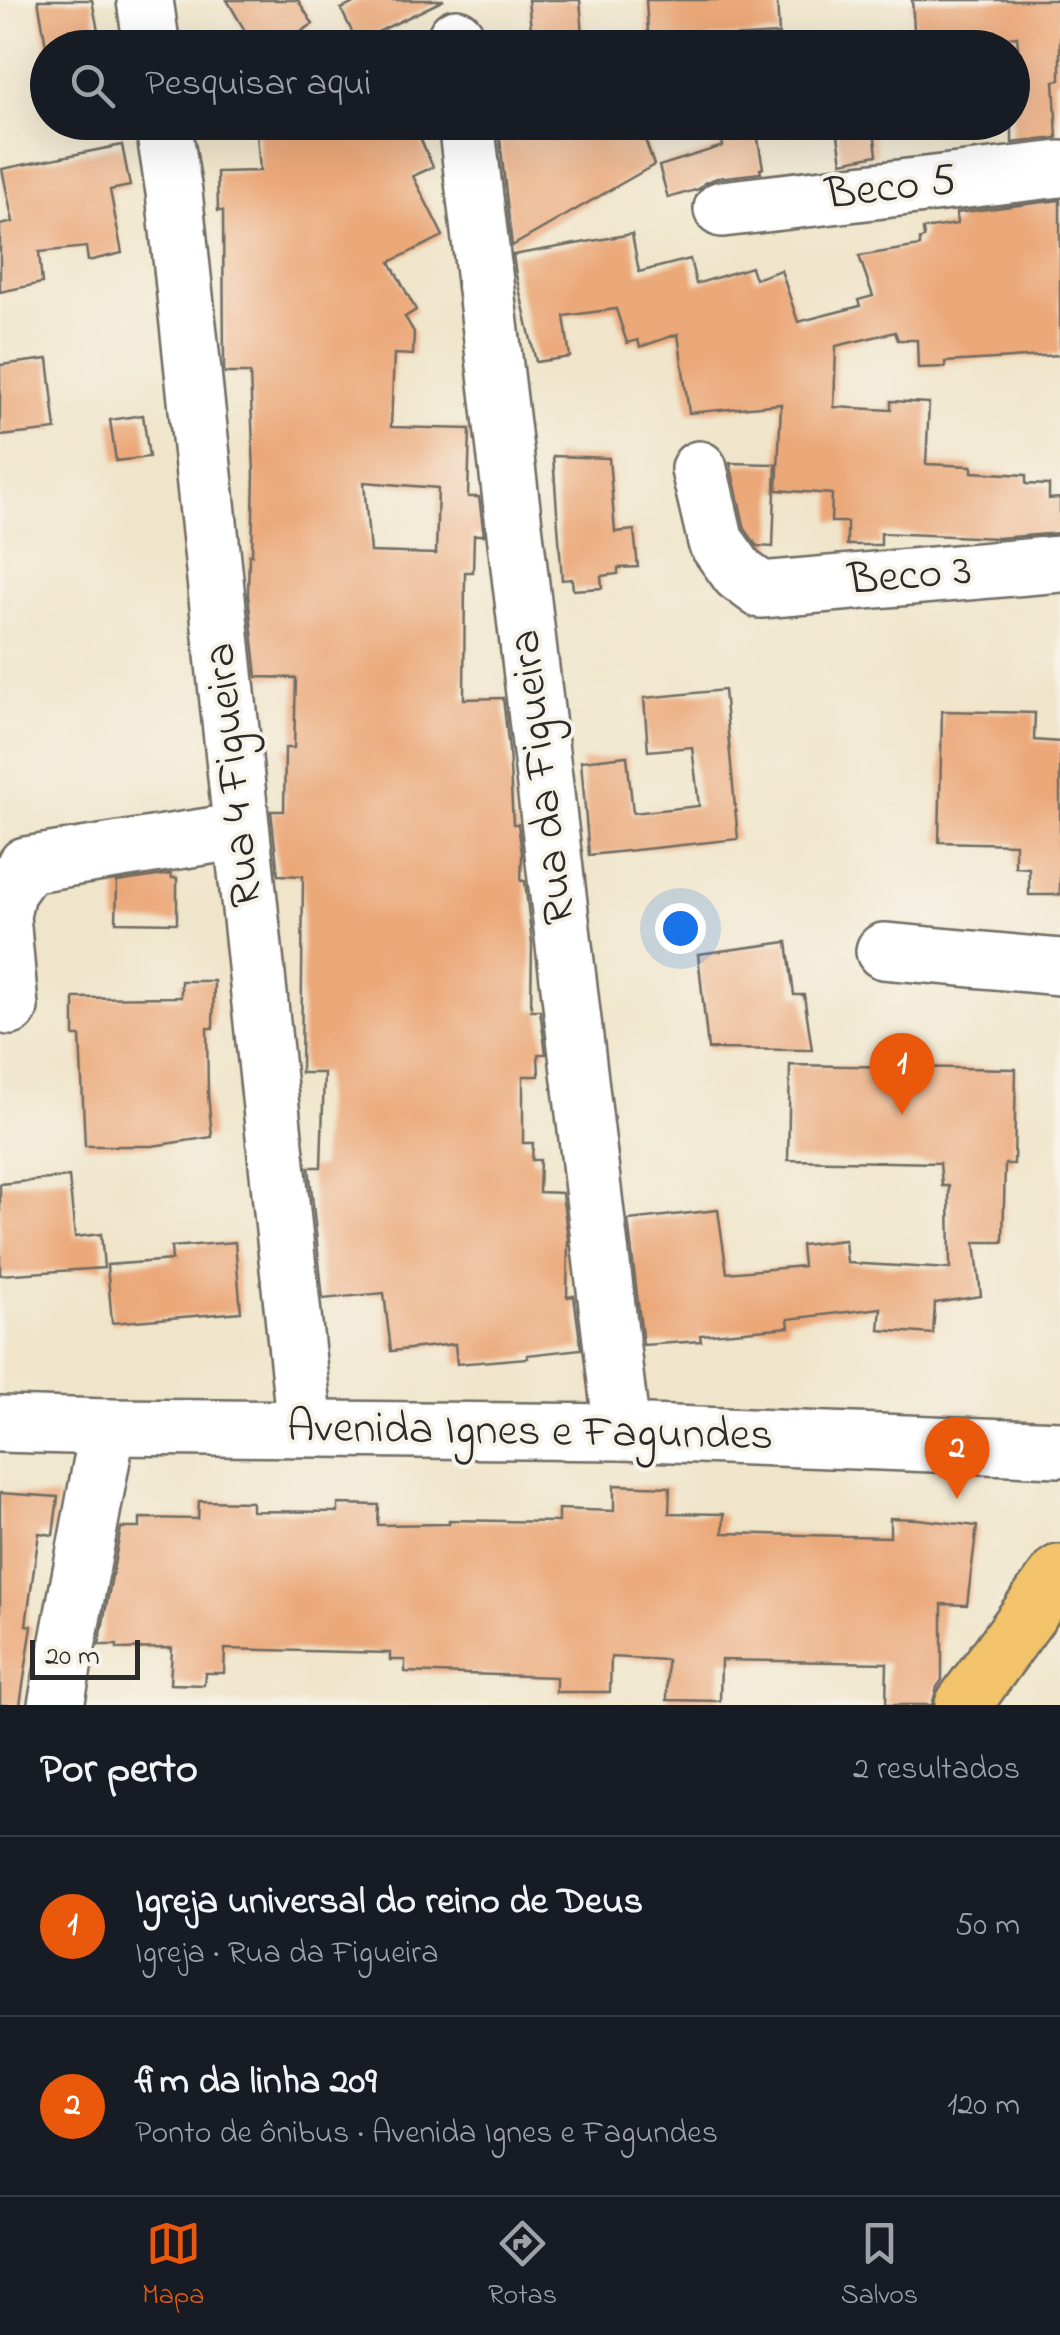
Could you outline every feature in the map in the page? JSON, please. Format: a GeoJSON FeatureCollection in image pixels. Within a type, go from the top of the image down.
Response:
{"type":"FeatureCollection","features":[{"type":"Feature","properties":{"kind":"main road"},"geometry":{"type":"LineString","coordinates":[[964,1705],[1060,1572]]}},
{"type":"Feature","properties":{"kind":"main road"},"geometry":{"type":"LineString","coordinates":[[996,1705],[1060,1572]]}},
{"type":"Feature","properties":{"kind":"street"},"geometry":{"type":"LineString","coordinates":[[145,0],[149,30]]}},
{"type":"Feature","properties":{"kind":"street","name":"Rua 4 Figueira"},"geometry":{"type":"LineString","coordinates":[[166,140],[304,1428]]}},
{"type":"Feature","properties":{"kind":"street","name":"Rua da Figueira"},"geometry":{"type":"LineString","coordinates":[[468,140],[622,1432]]}},
{"type":"Feature","properties":{"kind":"street","name":"Beco 5"},"geometry":{"type":"LineString","coordinates":[[722,210],[1060,168]]}},
{"type":"Feature","properties":{"kind":"street","name":"Beco 3"},"geometry":{"type":"LineString","coordinates":[[699,468],[716,542],[738,574],[761,590],[1060,564]]}},
{"type":"Feature","properties":{"kind":"street"},"geometry":{"type":"LineString","coordinates":[[10,1007],[2,916],[7,892],[26,865],[241,831]]}},
{"type":"Feature","properties":{"kind":"street"},"geometry":{"type":"LineString","coordinates":[[884,951],[1060,966]]}},
{"type":"Feature","properties":{"kind":"street","name":"Avenida Ignes e Fagundes"},"geometry":{"type":"LineString","coordinates":[[0,1424],[622,1432],[1060,1449]]}},
{"type":"Feature","properties":{"kind":"street"},"geometry":{"type":"LineString","coordinates":[[76,1705],[56,1705],[108,1427]]}},
{"type":"Feature","properties":{"kind":"building"},"geometry":{"type":"Polygon","coordinates":[[[38,0],[92,0],[98,30],[43,30],[38,0]]]}},
{"type":"Feature","properties":{"kind":"building"},"geometry":{"type":"Polygon","coordinates":[[[227,0],[298,0],[313,24],[303,30],[244,30],[227,0]]]}},
{"type":"Feature","properties":{"kind":"building"},"geometry":{"type":"Polygon","coordinates":[[[360,0],[444,0],[382,30],[351,30],[341,9],[360,0]]]}},
{"type":"Feature","properties":{"kind":"building"},"geometry":{"type":"Polygon","coordinates":[[[528,0],[580,0],[582,30],[531,30],[528,0]]]}},
{"type":"Feature","properties":{"kind":"building"},"geometry":{"type":"Polygon","coordinates":[[[646,0],[777,0],[779,30],[648,30],[646,0]]]}},
{"type":"Feature","properties":{"kind":"building"},"geometry":{"type":"Polygon","coordinates":[[[912,0],[1060,0],[1060,80],[1054,81],[1057,138],[1012,143],[1030,140],[1030,30],[914,30],[912,0]]]}},
{"type":"Feature","properties":{"kind":"building"},"geometry":{"type":"Polygon","coordinates":[[[257,140],[421,140],[433,167],[413,176],[443,236],[390,262],[416,310],[405,317],[414,332],[413,355],[394,354],[391,427],[470,429],[468,497],[479,497],[484,535],[474,535],[473,572],[465,572],[464,699],[503,698],[513,824],[518,824],[521,881],[525,881],[532,944],[531,1010],[540,1010],[546,1054],[538,1054],[539,1076],[523,1076],[523,1143],[533,1143],[532,1160],[540,1160],[539,1192],[562,1193],[568,1239],[567,1297],[574,1296],[581,1349],[457,1364],[455,1344],[391,1351],[384,1293],[323,1299],[309,1167],[321,1167],[324,1073],[301,1073],[303,876],[278,875],[271,811],[284,811],[285,748],[294,748],[296,678],[257,677],[248,594],[254,474],[250,373],[225,373],[224,369],[223,211],[218,211],[217,172],[260,171],[257,140]],[[364,482],[370,552],[436,554],[438,488],[364,482]]]}},
{"type":"Feature","properties":{"kind":"building"},"geometry":{"type":"Polygon","coordinates":[[[500,140],[645,140],[654,165],[512,246],[500,140]]]}},
{"type":"Feature","properties":{"kind":"building"},"geometry":{"type":"Polygon","coordinates":[[[722,140],[758,140],[761,173],[717,178],[699,189],[668,198],[659,166],[723,146],[722,140]]]}},
{"type":"Feature","properties":{"kind":"building"},"geometry":{"type":"Polygon","coordinates":[[[839,140],[875,140],[877,155],[842,162],[839,140]]]}},
{"type":"Feature","properties":{"kind":"building"},"geometry":{"type":"Polygon","coordinates":[[[122,145],[130,186],[110,190],[122,253],[88,261],[86,247],[39,252],[42,283],[0,292],[0,225],[13,222],[2,169],[122,145]]]}},
{"type":"Feature","properties":{"kind":"building"},"geometry":{"type":"Polygon","coordinates":[[[1060,200],[1060,355],[945,362],[945,367],[918,368],[917,340],[898,340],[895,332],[836,346],[834,407],[891,410],[891,401],[929,403],[926,464],[972,466],[972,472],[1026,475],[1026,484],[1049,485],[1049,499],[1060,498],[1060,533],[998,538],[881,533],[881,545],[847,545],[847,522],[831,522],[832,494],[777,490],[781,404],[689,413],[678,334],[640,347],[638,340],[627,343],[616,309],[564,316],[570,357],[536,362],[513,255],[632,234],[639,272],[690,259],[696,284],[751,267],[755,279],[781,270],[798,322],[860,306],[858,300],[873,296],[859,256],[920,246],[923,229],[957,224],[956,213],[1060,200]]]}},
{"type":"Feature","properties":{"kind":"building"},"geometry":{"type":"Polygon","coordinates":[[[48,359],[56,430],[0,436],[0,365],[48,359]]]}},
{"type":"Feature","properties":{"kind":"building"},"geometry":{"type":"Polygon","coordinates":[[[143,415],[149,457],[116,461],[110,420],[143,415]]]}},
{"type":"Feature","properties":{"kind":"building"},"geometry":{"type":"Polygon","coordinates":[[[553,456],[609,458],[615,532],[634,530],[638,567],[618,568],[618,574],[601,576],[602,588],[573,590],[572,579],[562,580],[553,456]]]}},
{"type":"Feature","properties":{"kind":"building"},"geometry":{"type":"Polygon","coordinates":[[[730,463],[776,464],[773,547],[757,546],[745,529],[730,463]]]}},
{"type":"Feature","properties":{"kind":"building"},"geometry":{"type":"Polygon","coordinates":[[[724,690],[738,839],[589,855],[581,761],[627,756],[633,813],[699,806],[692,747],[648,751],[644,698],[724,690]]]}},
{"type":"Feature","properties":{"kind":"building"},"geometry":{"type":"Polygon","coordinates":[[[942,711],[1035,713],[1034,740],[1060,742],[1060,895],[1029,895],[1029,868],[1015,867],[1015,844],[939,842],[942,711]]]}},
{"type":"Feature","properties":{"kind":"building"},"geometry":{"type":"Polygon","coordinates":[[[171,874],[177,878],[177,923],[116,922],[117,882],[171,874]]]}},
{"type":"Feature","properties":{"kind":"building"},"geometry":{"type":"Polygon","coordinates":[[[787,942],[794,995],[804,995],[812,1050],[708,1049],[698,954],[787,942]]]}},
{"type":"Feature","properties":{"kind":"building"},"geometry":{"type":"Polygon","coordinates":[[[181,981],[214,981],[213,1028],[207,1028],[212,1137],[152,1146],[85,1146],[80,1036],[74,1036],[74,998],[181,997],[181,981]]]}},
{"type":"Feature","properties":{"kind":"building"},"geometry":{"type":"Polygon","coordinates":[[[790,1065],[1016,1069],[1014,1164],[1005,1164],[1003,1242],[975,1242],[981,1296],[935,1303],[933,1334],[879,1330],[881,1308],[788,1319],[789,1327],[700,1335],[701,1341],[643,1345],[628,1220],[718,1210],[727,1273],[803,1266],[801,1245],[845,1240],[847,1263],[950,1269],[949,1186],[942,1186],[940,1163],[788,1160],[790,1065]]]}},
{"type":"Feature","properties":{"kind":"building"},"geometry":{"type":"Polygon","coordinates":[[[69,1177],[75,1237],[101,1234],[104,1268],[0,1275],[0,1184],[69,1177]]]}},
{"type":"Feature","properties":{"kind":"building"},"geometry":{"type":"Polygon","coordinates":[[[235,1242],[241,1312],[112,1323],[107,1265],[172,1260],[171,1247],[235,1242]]]}},
{"type":"Feature","properties":{"kind":"building"},"geometry":{"type":"Polygon","coordinates":[[[614,1485],[670,1487],[669,1513],[724,1514],[723,1533],[890,1537],[890,1518],[977,1526],[967,1605],[942,1604],[942,1680],[932,1705],[886,1705],[887,1663],[721,1660],[720,1701],[667,1700],[667,1660],[611,1657],[610,1692],[556,1692],[556,1677],[405,1672],[405,1660],[390,1660],[390,1653],[225,1649],[224,1673],[205,1673],[204,1685],[170,1684],[172,1648],[117,1649],[117,1645],[99,1645],[121,1528],[140,1528],[140,1518],[198,1519],[199,1501],[252,1502],[252,1511],[338,1512],[338,1504],[379,1505],[378,1525],[449,1524],[449,1520],[558,1522],[558,1509],[614,1511],[614,1485]]]}},
{"type":"Feature","properties":{"kind":"building"},"geometry":{"type":"Polygon","coordinates":[[[0,1493],[58,1497],[53,1535],[39,1533],[26,1625],[32,1626],[20,1705],[0,1705],[0,1493]]]}},
{"type":"Feature","properties":{"kind":"place","name":"Igreja universal do reino de Deus"},"geometry":{"type":"Point","coordinates":[902,1115]}},
{"type":"Feature","properties":{"kind":"place","name":"fim da linha 209"},"geometry":{"type":"Point","coordinates":[957,1499]}}]}
